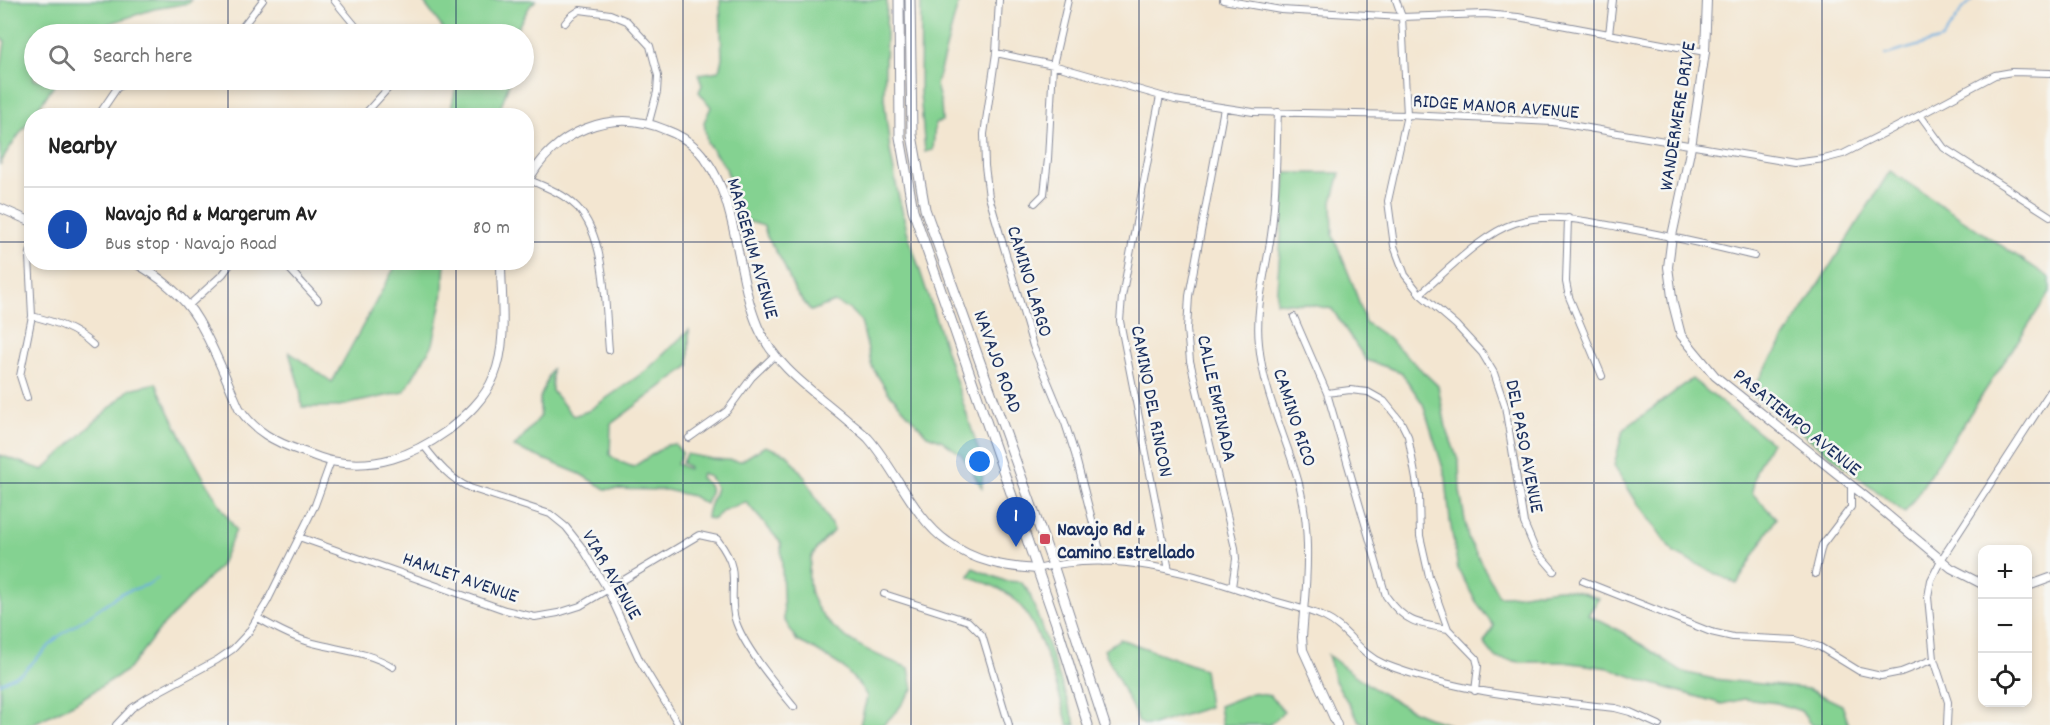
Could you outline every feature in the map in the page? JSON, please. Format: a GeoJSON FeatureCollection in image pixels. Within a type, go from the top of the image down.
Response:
{"type":"FeatureCollection","features":[{"type":"Feature","properties":{"kind":"main road","name":"NAVAJO ROAD"},"geometry":{"type":"LineString","coordinates":[[899,0],[900,137],[913,210],[1037,569],[1088,725]]}},
{"type":"Feature","properties":{"kind":"main road","name":"NAVAJO ROAD"},"geometry":{"type":"LineString","coordinates":[[910,0],[912,135],[925,209],[1053,565],[1105,725]]}},
{"type":"Feature","properties":{"kind":"main road"},"geometry":{"type":"LineString","coordinates":[[1071,671],[1086,665]]}},
{"type":"Feature","properties":{"kind":"street"},"geometry":{"type":"LineString","coordinates":[[245,24],[263,0]]}},
{"type":"Feature","properties":{"kind":"street"},"geometry":{"type":"LineString","coordinates":[[334,0],[354,24]]}},
{"type":"Feature","properties":{"kind":"street","name":"CAMINO LARGO"},"geometry":{"type":"LineString","coordinates":[[999,0],[996,53],[984,134],[989,197],[1033,346],[1065,423],[1075,454],[1102,562]]}},
{"type":"Feature","properties":{"kind":"street"},"geometry":{"type":"LineString","coordinates":[[1035,203],[1044,194],[1053,65],[1068,0]]}},
{"type":"Feature","properties":{"kind":"street"},"geometry":{"type":"LineString","coordinates":[[1223,0],[1281,10],[1402,17],[1485,14],[1518,17],[1705,52]]}},
{"type":"Feature","properties":{"kind":"street","name":"DEL PASO AVENUE"},"geometry":{"type":"LineString","coordinates":[[1396,0],[1402,17],[1407,115],[1388,201],[1394,246],[1405,275],[1420,294],[1456,325],[1482,352],[1494,373],[1505,406],[1524,523],[1535,549],[1554,571]]}},
{"type":"Feature","properties":{"kind":"street"},"geometry":{"type":"LineString","coordinates":[[1609,34],[1613,0]]}},
{"type":"Feature","properties":{"kind":"street","name":"WANDERMERE DRIVE"},"geometry":{"type":"LineString","coordinates":[[1672,236],[1691,147],[1705,52],[1707,0]]}},
{"type":"Feature","properties":{"kind":"street"},"geometry":{"type":"LineString","coordinates":[[565,23],[571,15],[580,10],[610,14],[627,21],[651,46],[658,76],[657,92],[649,122]]}},
{"type":"Feature","properties":{"kind":"street","name":"RIDGE MANOR AVENUE"},"geometry":{"type":"LineString","coordinates":[[996,53],[1053,65],[1160,96],[1253,112],[1407,115],[1553,122],[1794,163],[1843,154],[1995,75],[2012,72],[2050,73]]}},
{"type":"Feature","properties":{"kind":"street"},"geometry":{"type":"LineString","coordinates":[[103,108],[116,90]]}},
{"type":"Feature","properties":{"kind":"street"},"geometry":{"type":"LineString","coordinates":[[370,108],[385,90]]}},
{"type":"Feature","properties":{"kind":"street","name":"CAMINO DEL RINCON"},"geometry":{"type":"LineString","coordinates":[[1160,96],[1122,297],[1120,321],[1169,570]]}},
{"type":"Feature","properties":{"kind":"street","name":"CALLE EMPINADA"},"geometry":{"type":"LineString","coordinates":[[1224,108],[1189,296],[1187,329],[1190,361],[1235,548],[1232,587]]}},
{"type":"Feature","properties":{"kind":"street","name":"CAMINO RICO"},"geometry":{"type":"LineString","coordinates":[[1278,112],[1271,233],[1259,305],[1258,341],[1264,375],[1299,483],[1306,527],[1307,576],[1303,650],[1337,725]]}},
{"type":"Feature","properties":{"kind":"street"},"geometry":{"type":"LineString","coordinates":[[1920,115],[1944,148],[2050,216]]}},
{"type":"Feature","properties":{"kind":"street","name":"MARGERUM AVENUE"},"geometry":{"type":"LineString","coordinates":[[534,175],[553,148],[580,130],[600,123],[649,122],[680,136],[697,148],[716,175],[724,195],[752,309],[759,329],[775,355],[789,370],[868,438],[926,520],[947,542],[981,561],[1010,567],[1037,569]]}},
{"type":"Feature","properties":{"kind":"street"},"geometry":{"type":"LineString","coordinates":[[534,185],[558,193],[577,207],[592,227],[600,254],[609,350]]}},
{"type":"Feature","properties":{"kind":"street"},"geometry":{"type":"LineString","coordinates":[[0,208],[24,218]]}},
{"type":"Feature","properties":{"kind":"street"},"geometry":{"type":"LineString","coordinates":[[1420,294],[1480,243],[1498,231],[1514,223],[1543,217],[1568,218],[1672,236],[1754,255]]}},
{"type":"Feature","properties":{"kind":"street"},"geometry":{"type":"LineString","coordinates":[[1568,218],[1566,282],[1569,297],[1602,376]]}},
{"type":"Feature","properties":{"kind":"street","name":"PASATIEMPO AVENUE"},"geometry":{"type":"LineString","coordinates":[[1672,236],[1668,267],[1673,304],[1681,335],[1714,376],[1941,560],[1962,576],[1978,582]]}},
{"type":"Feature","properties":{"kind":"street"},"geometry":{"type":"LineString","coordinates":[[27,398],[20,376],[32,316],[30,270]]}},
{"type":"Feature","properties":{"kind":"street"},"geometry":{"type":"LineString","coordinates":[[148,270],[188,306],[198,319],[238,408],[246,420],[260,433],[282,445],[331,461],[357,464],[380,462],[424,447],[472,409],[494,377],[501,342],[501,270]]}},
{"type":"Feature","properties":{"kind":"street"},"geometry":{"type":"LineString","coordinates":[[188,306],[226,270]]}},
{"type":"Feature","properties":{"kind":"street"},"geometry":{"type":"LineString","coordinates":[[290,270],[318,300]]}},
{"type":"Feature","properties":{"kind":"street"},"geometry":{"type":"LineString","coordinates":[[32,316],[56,322],[82,335],[93,345]]}},
{"type":"Feature","properties":{"kind":"street"},"geometry":{"type":"LineString","coordinates":[[1294,318],[1328,393],[1386,596],[1396,610],[1419,624],[1448,629]]}},
{"type":"Feature","properties":{"kind":"street"},"geometry":{"type":"LineString","coordinates":[[689,438],[727,411],[752,377],[775,355]]}},
{"type":"Feature","properties":{"kind":"street"},"geometry":{"type":"LineString","coordinates":[[1328,393],[1350,390],[1368,392],[1384,402],[1401,422],[1408,436],[1419,496],[1420,536],[1429,576],[1448,629],[1476,658],[1478,666],[1475,691]]}},
{"type":"Feature","properties":{"kind":"street"},"geometry":{"type":"LineString","coordinates":[[1947,725],[1948,702],[1934,659],[1928,597],[1931,580],[1941,560],[2050,392]]}},
{"type":"Feature","properties":{"kind":"street","name":"VIAR AVENUE"},"geometry":{"type":"LineString","coordinates":[[424,447],[457,482],[550,514],[566,527],[581,546],[607,590],[640,661],[677,722]]}},
{"type":"Feature","properties":{"kind":"street"},"geometry":{"type":"LineString","coordinates":[[116,725],[132,708],[217,660],[233,649],[248,633],[258,618],[315,505],[331,461]]}},
{"type":"Feature","properties":{"kind":"street"},"geometry":{"type":"LineString","coordinates":[[1815,574],[1822,545],[1851,507],[1851,485]]}},
{"type":"Feature","properties":{"kind":"street","name":"HAMLET AVENUE"},"geometry":{"type":"LineString","coordinates":[[299,537],[505,610],[535,617],[558,614],[580,606],[699,535],[717,539],[732,568],[731,598],[739,629],[767,673],[794,708]]}},
{"type":"Feature","properties":{"kind":"street"},"geometry":{"type":"LineString","coordinates":[[1037,569],[1053,565],[1102,562],[1137,563],[1169,570],[1232,587],[1324,617],[1343,629],[1367,656],[1384,664],[1475,691],[1615,708],[1659,725]]}},
{"type":"Feature","properties":{"kind":"street"},"geometry":{"type":"LineString","coordinates":[[2032,585],[2050,578]]}},
{"type":"Feature","properties":{"kind":"street"},"geometry":{"type":"LineString","coordinates":[[1583,581],[1711,632],[1733,637],[1797,640],[1820,647],[1859,670],[1874,675],[1901,672],[1934,659]]}},
{"type":"Feature","properties":{"kind":"street"},"geometry":{"type":"LineString","coordinates":[[884,594],[968,621],[982,635],[1009,725]]}},
{"type":"Feature","properties":{"kind":"street"},"geometry":{"type":"LineString","coordinates":[[258,618],[293,636],[379,658],[393,667]]}},
{"type":"Feature","properties":{"kind":"green space"},"geometry":{"type":"Polygon","coordinates":[[[0,0],[191,0],[189,3],[154,9],[109,24],[24,24],[24,90],[51,90],[38,108],[24,108],[24,128],[0,165],[0,75],[5,41],[0,38],[0,0]]]}},
{"type":"Feature","properties":{"kind":"green space"},"geometry":{"type":"Polygon","coordinates":[[[422,0],[536,0],[520,24],[440,24],[422,0]]]}},
{"type":"Feature","properties":{"kind":"green space"},"geometry":{"type":"Polygon","coordinates":[[[720,0],[887,0],[884,98],[898,194],[908,234],[983,464],[982,488],[962,455],[941,440],[927,435],[888,392],[872,367],[861,321],[849,309],[834,302],[811,311],[795,291],[782,261],[767,237],[764,226],[740,219],[726,168],[707,143],[704,122],[711,107],[699,92],[702,85],[698,74],[719,71],[722,58],[720,0]]]}},
{"type":"Feature","properties":{"kind":"green space"},"geometry":{"type":"Polygon","coordinates":[[[921,0],[958,0],[936,85],[941,103],[942,121],[935,123],[933,150],[925,152],[920,93],[921,0]]]}},
{"type":"Feature","properties":{"kind":"green space"},"geometry":{"type":"Polygon","coordinates":[[[455,90],[507,90],[500,108],[451,108],[455,90]]]}},
{"type":"Feature","properties":{"kind":"green space"},"geometry":{"type":"Polygon","coordinates":[[[1890,171],[2050,278],[2050,292],[1905,513],[1750,393],[1890,171]]]}},
{"type":"Feature","properties":{"kind":"green space"},"geometry":{"type":"Polygon","coordinates":[[[1286,173],[1340,173],[1332,202],[1333,235],[1365,322],[1388,338],[1438,386],[1446,427],[1459,463],[1460,491],[1468,538],[1499,596],[1562,589],[1599,598],[1588,615],[1624,633],[1683,672],[1714,679],[1808,689],[1842,705],[1849,725],[1811,725],[1801,711],[1777,703],[1744,699],[1722,704],[1647,682],[1609,668],[1564,662],[1520,662],[1496,658],[1484,643],[1494,626],[1478,605],[1458,569],[1446,478],[1423,404],[1401,372],[1366,360],[1332,309],[1276,302],[1286,173]]]}},
{"type":"Feature","properties":{"kind":"green space"},"geometry":{"type":"Polygon","coordinates":[[[393,270],[444,270],[442,301],[433,344],[404,392],[335,407],[302,407],[300,389],[289,352],[332,382],[393,270]]]}},
{"type":"Feature","properties":{"kind":"green space"},"geometry":{"type":"Polygon","coordinates":[[[689,330],[689,366],[611,424],[610,455],[633,467],[667,445],[675,444],[682,453],[677,464],[688,469],[689,467],[682,463],[686,454],[741,461],[765,446],[787,454],[804,476],[834,530],[811,559],[809,581],[813,599],[823,616],[837,630],[872,652],[909,668],[913,689],[883,725],[860,725],[867,697],[862,688],[843,667],[797,641],[784,619],[781,543],[746,502],[724,510],[714,519],[707,518],[716,487],[710,477],[702,473],[700,478],[710,486],[710,495],[706,504],[692,496],[667,490],[605,489],[580,474],[514,447],[540,417],[540,398],[552,368],[552,391],[573,416],[588,411],[647,370],[689,330]]]}},
{"type":"Feature","properties":{"kind":"green space"},"geometry":{"type":"Polygon","coordinates":[[[1692,379],[1771,442],[1756,470],[1752,493],[1776,518],[1737,584],[1674,553],[1638,504],[1614,466],[1623,430],[1692,379]]]}},
{"type":"Feature","properties":{"kind":"green space"},"geometry":{"type":"Polygon","coordinates":[[[156,383],[193,458],[236,530],[220,566],[158,631],[129,669],[75,703],[30,725],[0,725],[0,455],[43,470],[130,389],[156,383]]]}},
{"type":"Feature","properties":{"kind":"green space"},"geometry":{"type":"Polygon","coordinates":[[[973,568],[1005,581],[1021,582],[1029,592],[1076,725],[1068,725],[1048,659],[1024,611],[1005,592],[969,576],[973,568]]]}},
{"type":"Feature","properties":{"kind":"green space"},"geometry":{"type":"Polygon","coordinates":[[[1120,639],[1204,669],[1209,707],[1153,725],[1139,722],[1104,650],[1120,639]]]}},
{"type":"Feature","properties":{"kind":"green space"},"geometry":{"type":"Polygon","coordinates":[[[1328,655],[1402,705],[1451,725],[1366,725],[1359,721],[1335,681],[1328,655]]]}},
{"type":"Feature","properties":{"kind":"green space"},"geometry":{"type":"Polygon","coordinates":[[[1252,693],[1271,696],[1284,712],[1269,725],[1222,725],[1219,706],[1252,693]]]}},
{"type":"Feature","properties":{"kind":"waterway"},"geometry":{"type":"LineString","coordinates":[[1885,55],[1942,39],[1972,0]]}},
{"type":"Feature","properties":{"kind":"waterway"},"geometry":{"type":"LineString","coordinates":[[0,683],[23,672],[58,637],[122,593],[147,585],[158,578]]}},
{"type":"Feature","properties":{"kind":"place","name":"Navajo Rd & Camino Estrellado"},"geometry":{"type":"Point","coordinates":[1045,539]}},
{"type":"Feature","properties":{"kind":"place","name":"Navajo Rd & Margerum Av"},"geometry":{"type":"Point","coordinates":[1016,547]}}]}
